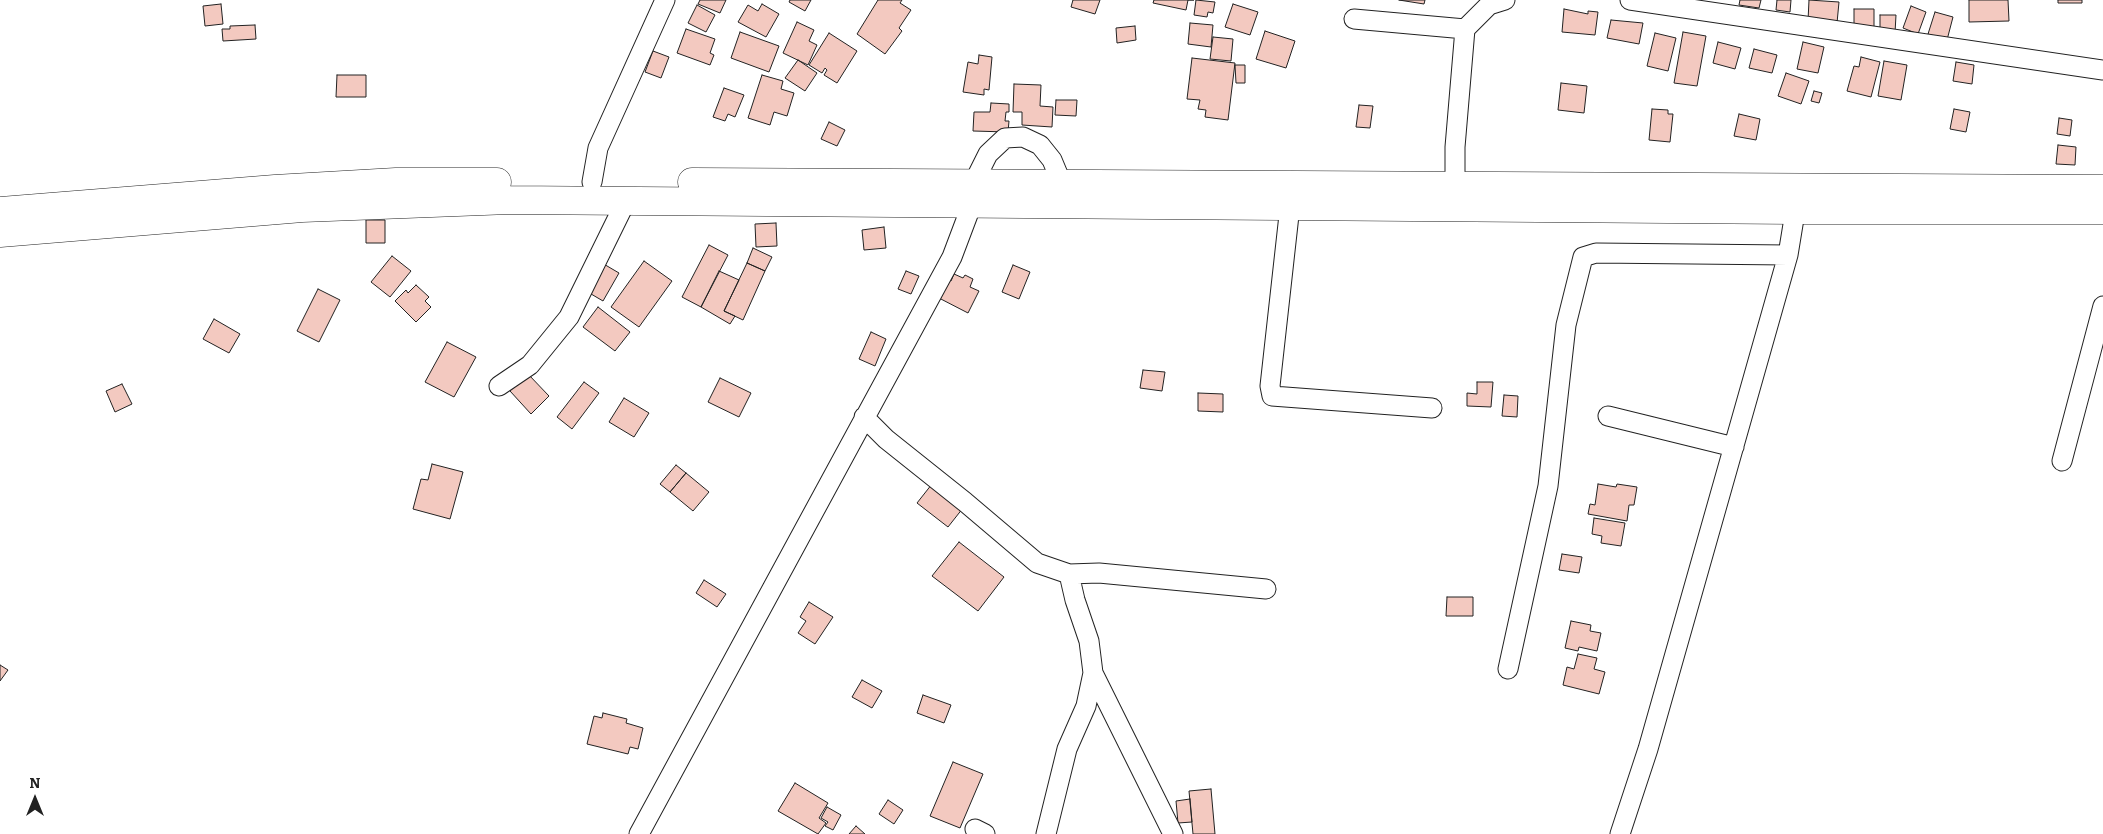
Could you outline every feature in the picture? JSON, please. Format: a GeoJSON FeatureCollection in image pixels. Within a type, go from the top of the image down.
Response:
{"type":"FeatureCollection","features":[{"type":"Feature","properties":{"kind":"highway"},"geometry":{"type":"LineString","coordinates":[[0,210],[134,198],[396,182],[592,182],[1290,206],[1797,199],[2103,188]]}},
{"type":"Feature","properties":{"kind":"highway"},"geometry":{"type":"LineString","coordinates":[[0,233],[302,208],[509,200],[626,201],[973,194],[1062,184],[1455,187],[2103,210]]}},
{"type":"Feature","properties":{"kind":"street"},"geometry":{"type":"LineString","coordinates":[[592,182],[598,148],[665,0]]}},
{"type":"Feature","properties":{"kind":"street"},"geometry":{"type":"LineString","coordinates":[[1455,187],[1455,147],[1465,29],[1489,5],[1505,0]]}},
{"type":"Feature","properties":{"kind":"street"},"geometry":{"type":"LineString","coordinates":[[1630,0],[2103,70]]}},
{"type":"Feature","properties":{"kind":"street"},"geometry":{"type":"LineString","coordinates":[[1354,19],[1465,29]]}},
{"type":"Feature","properties":{"kind":"street"},"geometry":{"type":"LineString","coordinates":[[639,834],[952,257],[988,154],[1005,138],[1023,137],[1040,145],[1052,160],[1062,184]]}},
{"type":"Feature","properties":{"kind":"street"},"geometry":{"type":"LineString","coordinates":[[1620,834],[1648,749],[1788,255],[1797,199]]}},
{"type":"Feature","properties":{"kind":"street"},"geometry":{"type":"LineString","coordinates":[[499,386],[530,365],[569,317],[626,201]]}},
{"type":"Feature","properties":{"kind":"street"},"geometry":{"type":"LineString","coordinates":[[1290,206],[1270,386],[1272,396],[1432,408]]}},
{"type":"Feature","properties":{"kind":"street"},"geometry":{"type":"LineString","coordinates":[[1508,669],[1548,486],[1566,325],[1583,257],[1596,253],[1788,255]]}},
{"type":"Feature","properties":{"kind":"street"},"geometry":{"type":"LineString","coordinates":[[2062,461],[2103,306]]}},
{"type":"Feature","properties":{"kind":"street"},"geometry":{"type":"LineString","coordinates":[[1608,416],[1734,447]]}},
{"type":"Feature","properties":{"kind":"street"},"geometry":{"type":"LineString","coordinates":[[864,417],[886,439],[1037,563],[1069,574],[1099,573],[1266,589]]}},
{"type":"Feature","properties":{"kind":"street"},"geometry":{"type":"LineString","coordinates":[[1046,834],[1067,749],[1086,706],[1093,673],[1089,641],[1075,600],[1069,574]]}},
{"type":"Feature","properties":{"kind":"street"},"geometry":{"type":"LineString","coordinates":[[1093,673],[1173,834]]}},
{"type":"Feature","properties":{"kind":"building"},"geometry":{"type":"Polygon","coordinates":[[[700,0],[726,0],[720,13],[698,4],[700,0]]]}},
{"type":"Feature","properties":{"kind":"building"},"geometry":{"type":"Polygon","coordinates":[[[790,0],[811,0],[805,11],[789,2],[790,0]]]}},
{"type":"Feature","properties":{"kind":"building"},"geometry":{"type":"Polygon","coordinates":[[[878,0],[902,0],[900,3],[911,10],[899,28],[902,31],[885,54],[857,34],[878,0]]]}},
{"type":"Feature","properties":{"kind":"building"},"geometry":{"type":"Polygon","coordinates":[[[1073,0],[1100,0],[1095,14],[1071,7],[1073,0]]]}},
{"type":"Feature","properties":{"kind":"building"},"geometry":{"type":"Polygon","coordinates":[[[1154,0],[1188,0],[1186,10],[1153,3],[1154,0]]]}},
{"type":"Feature","properties":{"kind":"building"},"geometry":{"type":"Polygon","coordinates":[[[1196,0],[1215,2],[1213,13],[1208,12],[1207,17],[1194,15],[1196,0]]]}},
{"type":"Feature","properties":{"kind":"building"},"geometry":{"type":"Polygon","coordinates":[[[1399,0],[1425,0],[1424,4],[1399,0]]]}},
{"type":"Feature","properties":{"kind":"building"},"geometry":{"type":"Polygon","coordinates":[[[1740,0],[1761,0],[1759,8],[1739,5],[1740,0]]]}},
{"type":"Feature","properties":{"kind":"building"},"geometry":{"type":"Polygon","coordinates":[[[1777,0],[1791,0],[1790,12],[1776,10],[1777,0]]]}},
{"type":"Feature","properties":{"kind":"building"},"geometry":{"type":"Polygon","coordinates":[[[1809,0],[1839,2],[1837,23],[1808,21],[1809,0]]]}},
{"type":"Feature","properties":{"kind":"building"},"geometry":{"type":"Polygon","coordinates":[[[1969,0],[2008,0],[2009,21],[1969,22],[1969,0]]]}},
{"type":"Feature","properties":{"kind":"building"},"geometry":{"type":"Polygon","coordinates":[[[2058,0],[2082,0],[2082,3],[2058,3],[2058,0]]]}},
{"type":"Feature","properties":{"kind":"building"},"geometry":{"type":"Polygon","coordinates":[[[221,4],[223,24],[205,26],[203,6],[221,4]]]}},
{"type":"Feature","properties":{"kind":"building"},"geometry":{"type":"Polygon","coordinates":[[[762,4],[779,14],[766,37],[738,22],[748,5],[758,11],[762,4]]]}},
{"type":"Feature","properties":{"kind":"building"},"geometry":{"type":"Polygon","coordinates":[[[1233,4],[1258,12],[1250,35],[1225,27],[1233,4]]]}},
{"type":"Feature","properties":{"kind":"building"},"geometry":{"type":"Polygon","coordinates":[[[697,5],[715,15],[706,32],[688,23],[697,5]]]}},
{"type":"Feature","properties":{"kind":"building"},"geometry":{"type":"Polygon","coordinates":[[[1911,6],[1926,12],[1918,34],[1903,28],[1911,6]]]}},
{"type":"Feature","properties":{"kind":"building"},"geometry":{"type":"Polygon","coordinates":[[[1564,9],[1588,14],[1588,11],[1598,12],[1595,35],[1562,32],[1564,9]]]}},
{"type":"Feature","properties":{"kind":"building"},"geometry":{"type":"Polygon","coordinates":[[[1854,9],[1874,9],[1874,29],[1854,29],[1854,9]]]}},
{"type":"Feature","properties":{"kind":"building"},"geometry":{"type":"Polygon","coordinates":[[[1935,12],[1953,17],[1947,40],[1928,34],[1935,12]]]}},
{"type":"Feature","properties":{"kind":"building"},"geometry":{"type":"Polygon","coordinates":[[[1880,15],[1896,15],[1895,33],[1880,33],[1880,15]]]}},
{"type":"Feature","properties":{"kind":"building"},"geometry":{"type":"Polygon","coordinates":[[[1611,20],[1643,23],[1639,44],[1607,38],[1611,20]]]}},
{"type":"Feature","properties":{"kind":"building"},"geometry":{"type":"Polygon","coordinates":[[[797,22],[814,30],[809,41],[817,45],[808,65],[783,53],[797,22]]]}},
{"type":"Feature","properties":{"kind":"building"},"geometry":{"type":"Polygon","coordinates":[[[1190,23],[1213,25],[1211,47],[1188,44],[1190,23]]]}},
{"type":"Feature","properties":{"kind":"building"},"geometry":{"type":"Polygon","coordinates":[[[255,25],[256,39],[223,41],[222,29],[230,29],[230,26],[255,25]]]}},
{"type":"Feature","properties":{"kind":"building"},"geometry":{"type":"Polygon","coordinates":[[[1135,26],[1136,40],[1117,43],[1116,28],[1135,26]]]}},
{"type":"Feature","properties":{"kind":"building"},"geometry":{"type":"Polygon","coordinates":[[[686,29],[715,39],[710,53],[714,55],[710,65],[677,53],[686,29]]]}},
{"type":"Feature","properties":{"kind":"building"},"geometry":{"type":"Polygon","coordinates":[[[1265,31],[1295,41],[1286,68],[1256,59],[1265,31]]]}},
{"type":"Feature","properties":{"kind":"building"},"geometry":{"type":"Polygon","coordinates":[[[740,32],[779,46],[769,72],[731,58],[740,32]]]}},
{"type":"Feature","properties":{"kind":"building"},"geometry":{"type":"Polygon","coordinates":[[[1683,32],[1706,36],[1697,86],[1674,83],[1683,32]]]}},
{"type":"Feature","properties":{"kind":"building"},"geometry":{"type":"Polygon","coordinates":[[[829,33],[857,51],[837,83],[824,75],[827,70],[825,68],[822,73],[809,65],[829,33]]]}},
{"type":"Feature","properties":{"kind":"building"},"geometry":{"type":"Polygon","coordinates":[[[1655,33],[1676,38],[1668,71],[1647,66],[1655,33]]]}},
{"type":"Feature","properties":{"kind":"building"},"geometry":{"type":"Polygon","coordinates":[[[1213,37],[1233,39],[1231,61],[1210,59],[1213,37]]]}},
{"type":"Feature","properties":{"kind":"building"},"geometry":{"type":"Polygon","coordinates":[[[1718,42],[1741,48],[1735,69],[1713,63],[1718,42]]]}},
{"type":"Feature","properties":{"kind":"building"},"geometry":{"type":"Polygon","coordinates":[[[1803,42],[1824,47],[1818,73],[1797,69],[1803,42]]]}},
{"type":"Feature","properties":{"kind":"building"},"geometry":{"type":"Polygon","coordinates":[[[1754,49],[1777,55],[1772,73],[1749,68],[1754,49]]]}},
{"type":"Feature","properties":{"kind":"building"},"geometry":{"type":"Polygon","coordinates":[[[653,51],[669,57],[661,78],[645,72],[653,51]]]}},
{"type":"Feature","properties":{"kind":"building"},"geometry":{"type":"Polygon","coordinates":[[[979,55],[992,57],[989,90],[984,89],[984,95],[963,92],[968,62],[978,64],[979,55]]]}},
{"type":"Feature","properties":{"kind":"building"},"geometry":{"type":"Polygon","coordinates":[[[1861,57],[1880,62],[1871,97],[1847,91],[1854,66],[1859,67],[1861,57]]]}},
{"type":"Feature","properties":{"kind":"building"},"geometry":{"type":"Polygon","coordinates":[[[1192,58],[1235,63],[1228,120],[1205,117],[1206,110],[1198,109],[1200,100],[1187,99],[1192,58]]]}},
{"type":"Feature","properties":{"kind":"building"},"geometry":{"type":"Polygon","coordinates":[[[798,60],[817,73],[805,91],[785,78],[798,60]]]}},
{"type":"Feature","properties":{"kind":"building"},"geometry":{"type":"Polygon","coordinates":[[[1884,61],[1907,65],[1901,100],[1878,96],[1884,61]]]}},
{"type":"Feature","properties":{"kind":"building"},"geometry":{"type":"Polygon","coordinates":[[[1956,62],[1974,65],[1972,84],[1953,81],[1956,62]]]}},
{"type":"Feature","properties":{"kind":"building"},"geometry":{"type":"Polygon","coordinates":[[[1235,65],[1245,65],[1245,83],[1236,83],[1235,65]]]}},
{"type":"Feature","properties":{"kind":"building"},"geometry":{"type":"Polygon","coordinates":[[[1786,73],[1809,81],[1801,104],[1778,96],[1786,73]]]}},
{"type":"Feature","properties":{"kind":"building"},"geometry":{"type":"Polygon","coordinates":[[[337,75],[366,75],[366,97],[336,97],[337,75]]]}},
{"type":"Feature","properties":{"kind":"building"},"geometry":{"type":"Polygon","coordinates":[[[762,75],[783,81],[781,89],[794,93],[787,116],[774,112],[770,125],[748,118],[762,75]]]}},
{"type":"Feature","properties":{"kind":"building"},"geometry":{"type":"Polygon","coordinates":[[[1561,83],[1587,86],[1584,113],[1558,110],[1561,83]]]}},
{"type":"Feature","properties":{"kind":"building"},"geometry":{"type":"Polygon","coordinates":[[[1014,84],[1041,85],[1040,106],[1053,107],[1052,127],[1022,125],[1022,112],[1013,112],[1014,84]]]}},
{"type":"Feature","properties":{"kind":"building"},"geometry":{"type":"Polygon","coordinates":[[[724,88],[744,95],[735,117],[728,114],[725,121],[713,117],[724,88]]]}},
{"type":"Feature","properties":{"kind":"building"},"geometry":{"type":"Polygon","coordinates":[[[1814,91],[1822,93],[1819,103],[1811,101],[1814,91]]]}},
{"type":"Feature","properties":{"kind":"building"},"geometry":{"type":"Polygon","coordinates":[[[1056,100],[1077,100],[1076,116],[1055,115],[1056,100]]]}},
{"type":"Feature","properties":{"kind":"building"},"geometry":{"type":"Polygon","coordinates":[[[991,103],[1009,104],[1009,112],[1006,112],[1005,121],[1009,121],[1008,132],[973,131],[974,112],[990,112],[991,103]]]}},
{"type":"Feature","properties":{"kind":"building"},"geometry":{"type":"Polygon","coordinates":[[[1359,105],[1373,106],[1370,128],[1356,127],[1359,105]]]}},
{"type":"Feature","properties":{"kind":"building"},"geometry":{"type":"Polygon","coordinates":[[[1652,109],[1668,110],[1668,114],[1673,114],[1670,142],[1649,140],[1652,109]]]}},
{"type":"Feature","properties":{"kind":"building"},"geometry":{"type":"Polygon","coordinates":[[[1954,109],[1970,112],[1966,132],[1950,129],[1954,109]]]}},
{"type":"Feature","properties":{"kind":"building"},"geometry":{"type":"Polygon","coordinates":[[[1739,114],[1760,119],[1756,140],[1734,136],[1739,114]]]}},
{"type":"Feature","properties":{"kind":"building"},"geometry":{"type":"Polygon","coordinates":[[[2059,118],[2072,120],[2070,136],[2057,134],[2059,118]]]}},
{"type":"Feature","properties":{"kind":"building"},"geometry":{"type":"Polygon","coordinates":[[[829,122],[845,130],[837,146],[821,139],[829,122]]]}},
{"type":"Feature","properties":{"kind":"building"},"geometry":{"type":"Polygon","coordinates":[[[2058,145],[2076,147],[2075,165],[2056,164],[2058,145]]]}},
{"type":"Feature","properties":{"kind":"building"},"geometry":{"type":"Polygon","coordinates":[[[366,220],[385,220],[385,243],[366,243],[366,220]]]}},
{"type":"Feature","properties":{"kind":"building"},"geometry":{"type":"Polygon","coordinates":[[[776,223],[777,246],[756,247],[755,224],[776,223]]]}},
{"type":"Feature","properties":{"kind":"building"},"geometry":{"type":"Polygon","coordinates":[[[884,227],[886,248],[864,250],[862,230],[884,227]]]}},
{"type":"Feature","properties":{"kind":"building"},"geometry":{"type":"Polygon","coordinates":[[[709,245],[728,255],[701,307],[682,297],[709,245]]]}},
{"type":"Feature","properties":{"kind":"building"},"geometry":{"type":"Polygon","coordinates":[[[753,248],[772,257],[765,271],[747,263],[753,248]]]}},
{"type":"Feature","properties":{"kind":"building"},"geometry":{"type":"Polygon","coordinates":[[[392,256],[411,271],[390,297],[371,282],[392,256]]]}},
{"type":"Feature","properties":{"kind":"building"},"geometry":{"type":"Polygon","coordinates":[[[644,261],[672,281],[639,327],[611,307],[644,261]]]}},
{"type":"Feature","properties":{"kind":"building"},"geometry":{"type":"Polygon","coordinates":[[[602,263],[619,273],[603,301],[586,291],[602,263]]]}},
{"type":"Feature","properties":{"kind":"building"},"geometry":{"type":"Polygon","coordinates":[[[747,263],[765,271],[743,320],[724,311],[747,263]]]}},
{"type":"Feature","properties":{"kind":"building"},"geometry":{"type":"Polygon","coordinates":[[[1013,265],[1030,272],[1019,299],[1002,292],[1013,265]]]}},
{"type":"Feature","properties":{"kind":"building"},"geometry":{"type":"Polygon","coordinates":[[[719,271],[739,280],[724,311],[735,316],[730,324],[701,307],[719,271]]]}},
{"type":"Feature","properties":{"kind":"building"},"geometry":{"type":"Polygon","coordinates":[[[906,271],[919,276],[911,294],[898,289],[906,271]]]}},
{"type":"Feature","properties":{"kind":"building"},"geometry":{"type":"Polygon","coordinates":[[[954,274],[963,278],[965,275],[973,279],[970,287],[979,291],[968,313],[937,297],[946,278],[951,281],[954,274]]]}},
{"type":"Feature","properties":{"kind":"building"},"geometry":{"type":"Polygon","coordinates":[[[416,285],[429,297],[425,301],[431,307],[416,322],[395,301],[406,290],[408,293],[416,285]]]}},
{"type":"Feature","properties":{"kind":"building"},"geometry":{"type":"Polygon","coordinates":[[[318,289],[340,300],[319,342],[297,331],[318,289]]]}},
{"type":"Feature","properties":{"kind":"building"},"geometry":{"type":"Polygon","coordinates":[[[598,307],[630,332],[615,351],[583,327],[598,307]]]}},
{"type":"Feature","properties":{"kind":"building"},"geometry":{"type":"Polygon","coordinates":[[[214,319],[240,334],[229,353],[203,339],[214,319]]]}},
{"type":"Feature","properties":{"kind":"building"},"geometry":{"type":"Polygon","coordinates":[[[871,332],[886,339],[875,366],[859,359],[871,332]]]}},
{"type":"Feature","properties":{"kind":"building"},"geometry":{"type":"Polygon","coordinates":[[[447,342],[476,357],[454,397],[425,382],[447,342]]]}},
{"type":"Feature","properties":{"kind":"building"},"geometry":{"type":"Polygon","coordinates":[[[1143,370],[1165,372],[1162,391],[1140,388],[1143,370]]]}},
{"type":"Feature","properties":{"kind":"building"},"geometry":{"type":"Polygon","coordinates":[[[528,374],[549,396],[531,414],[510,391],[528,374]]]}},
{"type":"Feature","properties":{"kind":"building"},"geometry":{"type":"Polygon","coordinates":[[[720,378],[751,393],[739,417],[708,402],[720,378]]]}},
{"type":"Feature","properties":{"kind":"building"},"geometry":{"type":"Polygon","coordinates":[[[584,382],[599,393],[572,429],[557,417],[584,382]]]}},
{"type":"Feature","properties":{"kind":"building"},"geometry":{"type":"Polygon","coordinates":[[[1477,382],[1493,382],[1491,407],[1467,406],[1467,393],[1477,394],[1477,382]]]}},
{"type":"Feature","properties":{"kind":"building"},"geometry":{"type":"Polygon","coordinates":[[[122,384],[132,404],[115,412],[106,391],[122,384]]]}},
{"type":"Feature","properties":{"kind":"building"},"geometry":{"type":"Polygon","coordinates":[[[1198,393],[1223,394],[1223,412],[1198,411],[1198,393]]]}},
{"type":"Feature","properties":{"kind":"building"},"geometry":{"type":"Polygon","coordinates":[[[1504,395],[1518,396],[1517,417],[1502,416],[1504,395]]]}},
{"type":"Feature","properties":{"kind":"building"},"geometry":{"type":"Polygon","coordinates":[[[624,398],[649,413],[634,437],[609,422],[624,398]]]}},
{"type":"Feature","properties":{"kind":"building"},"geometry":{"type":"Polygon","coordinates":[[[432,464],[463,472],[450,519],[413,509],[421,479],[428,480],[432,464]]]}},
{"type":"Feature","properties":{"kind":"building"},"geometry":{"type":"Polygon","coordinates":[[[676,465],[686,473],[670,492],[660,484],[676,465]]]}},
{"type":"Feature","properties":{"kind":"building"},"geometry":{"type":"Polygon","coordinates":[[[686,473],[709,492],[693,511],[670,492],[686,473]]]}},
{"type":"Feature","properties":{"kind":"building"},"geometry":{"type":"Polygon","coordinates":[[[932,484],[963,508],[948,527],[917,503],[932,484]]]}},
{"type":"Feature","properties":{"kind":"building"},"geometry":{"type":"Polygon","coordinates":[[[1598,484],[1616,487],[1617,484],[1637,487],[1634,505],[1629,505],[1627,521],[1588,514],[1590,504],[1595,505],[1598,484]]]}},
{"type":"Feature","properties":{"kind":"building"},"geometry":{"type":"Polygon","coordinates":[[[1594,518],[1625,523],[1621,546],[1601,543],[1602,536],[1592,534],[1594,518]]]}},
{"type":"Feature","properties":{"kind":"building"},"geometry":{"type":"Polygon","coordinates":[[[959,542],[1004,577],[978,611],[932,576],[959,542]]]}},
{"type":"Feature","properties":{"kind":"building"},"geometry":{"type":"Polygon","coordinates":[[[1562,554],[1582,557],[1579,573],[1559,570],[1562,554]]]}},
{"type":"Feature","properties":{"kind":"building"},"geometry":{"type":"Polygon","coordinates":[[[704,580],[726,594],[717,607],[696,593],[704,580]]]}},
{"type":"Feature","properties":{"kind":"building"},"geometry":{"type":"Polygon","coordinates":[[[1447,597],[1473,597],[1473,616],[1446,616],[1447,597]]]}},
{"type":"Feature","properties":{"kind":"building"},"geometry":{"type":"Polygon","coordinates":[[[809,602],[833,617],[815,644],[798,633],[806,621],[800,617],[809,602]]]}},
{"type":"Feature","properties":{"kind":"building"},"geometry":{"type":"Polygon","coordinates":[[[1571,621],[1591,625],[1590,631],[1601,633],[1597,651],[1579,647],[1578,651],[1565,648],[1571,621]]]}},
{"type":"Feature","properties":{"kind":"building"},"geometry":{"type":"Polygon","coordinates":[[[1578,654],[1597,658],[1594,669],[1605,672],[1599,694],[1563,685],[1567,667],[1574,669],[1578,654]]]}},
{"type":"Feature","properties":{"kind":"building"},"geometry":{"type":"Polygon","coordinates":[[[0,665],[8,670],[0,681],[0,665]]]}},
{"type":"Feature","properties":{"kind":"building"},"geometry":{"type":"Polygon","coordinates":[[[862,680],[882,691],[872,708],[852,697],[862,680]]]}},
{"type":"Feature","properties":{"kind":"building"},"geometry":{"type":"Polygon","coordinates":[[[923,695],[951,705],[944,723],[917,713],[923,695]]]}},
{"type":"Feature","properties":{"kind":"building"},"geometry":{"type":"Polygon","coordinates":[[[603,713],[627,719],[626,723],[643,728],[638,749],[630,747],[628,754],[587,744],[594,716],[602,718],[603,713]]]}},
{"type":"Feature","properties":{"kind":"building"},"geometry":{"type":"Polygon","coordinates":[[[953,762],[983,774],[960,828],[930,816],[953,762]]]}},
{"type":"Feature","properties":{"kind":"building"},"geometry":{"type":"Polygon","coordinates":[[[795,783],[828,803],[819,818],[826,823],[818,834],[778,811],[795,783]]]}},
{"type":"Feature","properties":{"kind":"building"},"geometry":{"type":"Polygon","coordinates":[[[1211,789],[1215,834],[1193,834],[1189,791],[1211,789]]]}},
{"type":"Feature","properties":{"kind":"building"},"geometry":{"type":"Polygon","coordinates":[[[1190,799],[1192,822],[1178,823],[1176,801],[1190,799]]]}},
{"type":"Feature","properties":{"kind":"building"},"geometry":{"type":"Polygon","coordinates":[[[888,800],[903,810],[894,824],[879,814],[888,800]]]}},
{"type":"Feature","properties":{"kind":"building"},"geometry":{"type":"Polygon","coordinates":[[[827,807],[841,815],[833,830],[825,826],[828,822],[821,818],[827,807]]]}},
{"type":"Feature","properties":{"kind":"building"},"geometry":{"type":"Polygon","coordinates":[[[856,826],[865,834],[849,834],[856,826]]]}}]}
